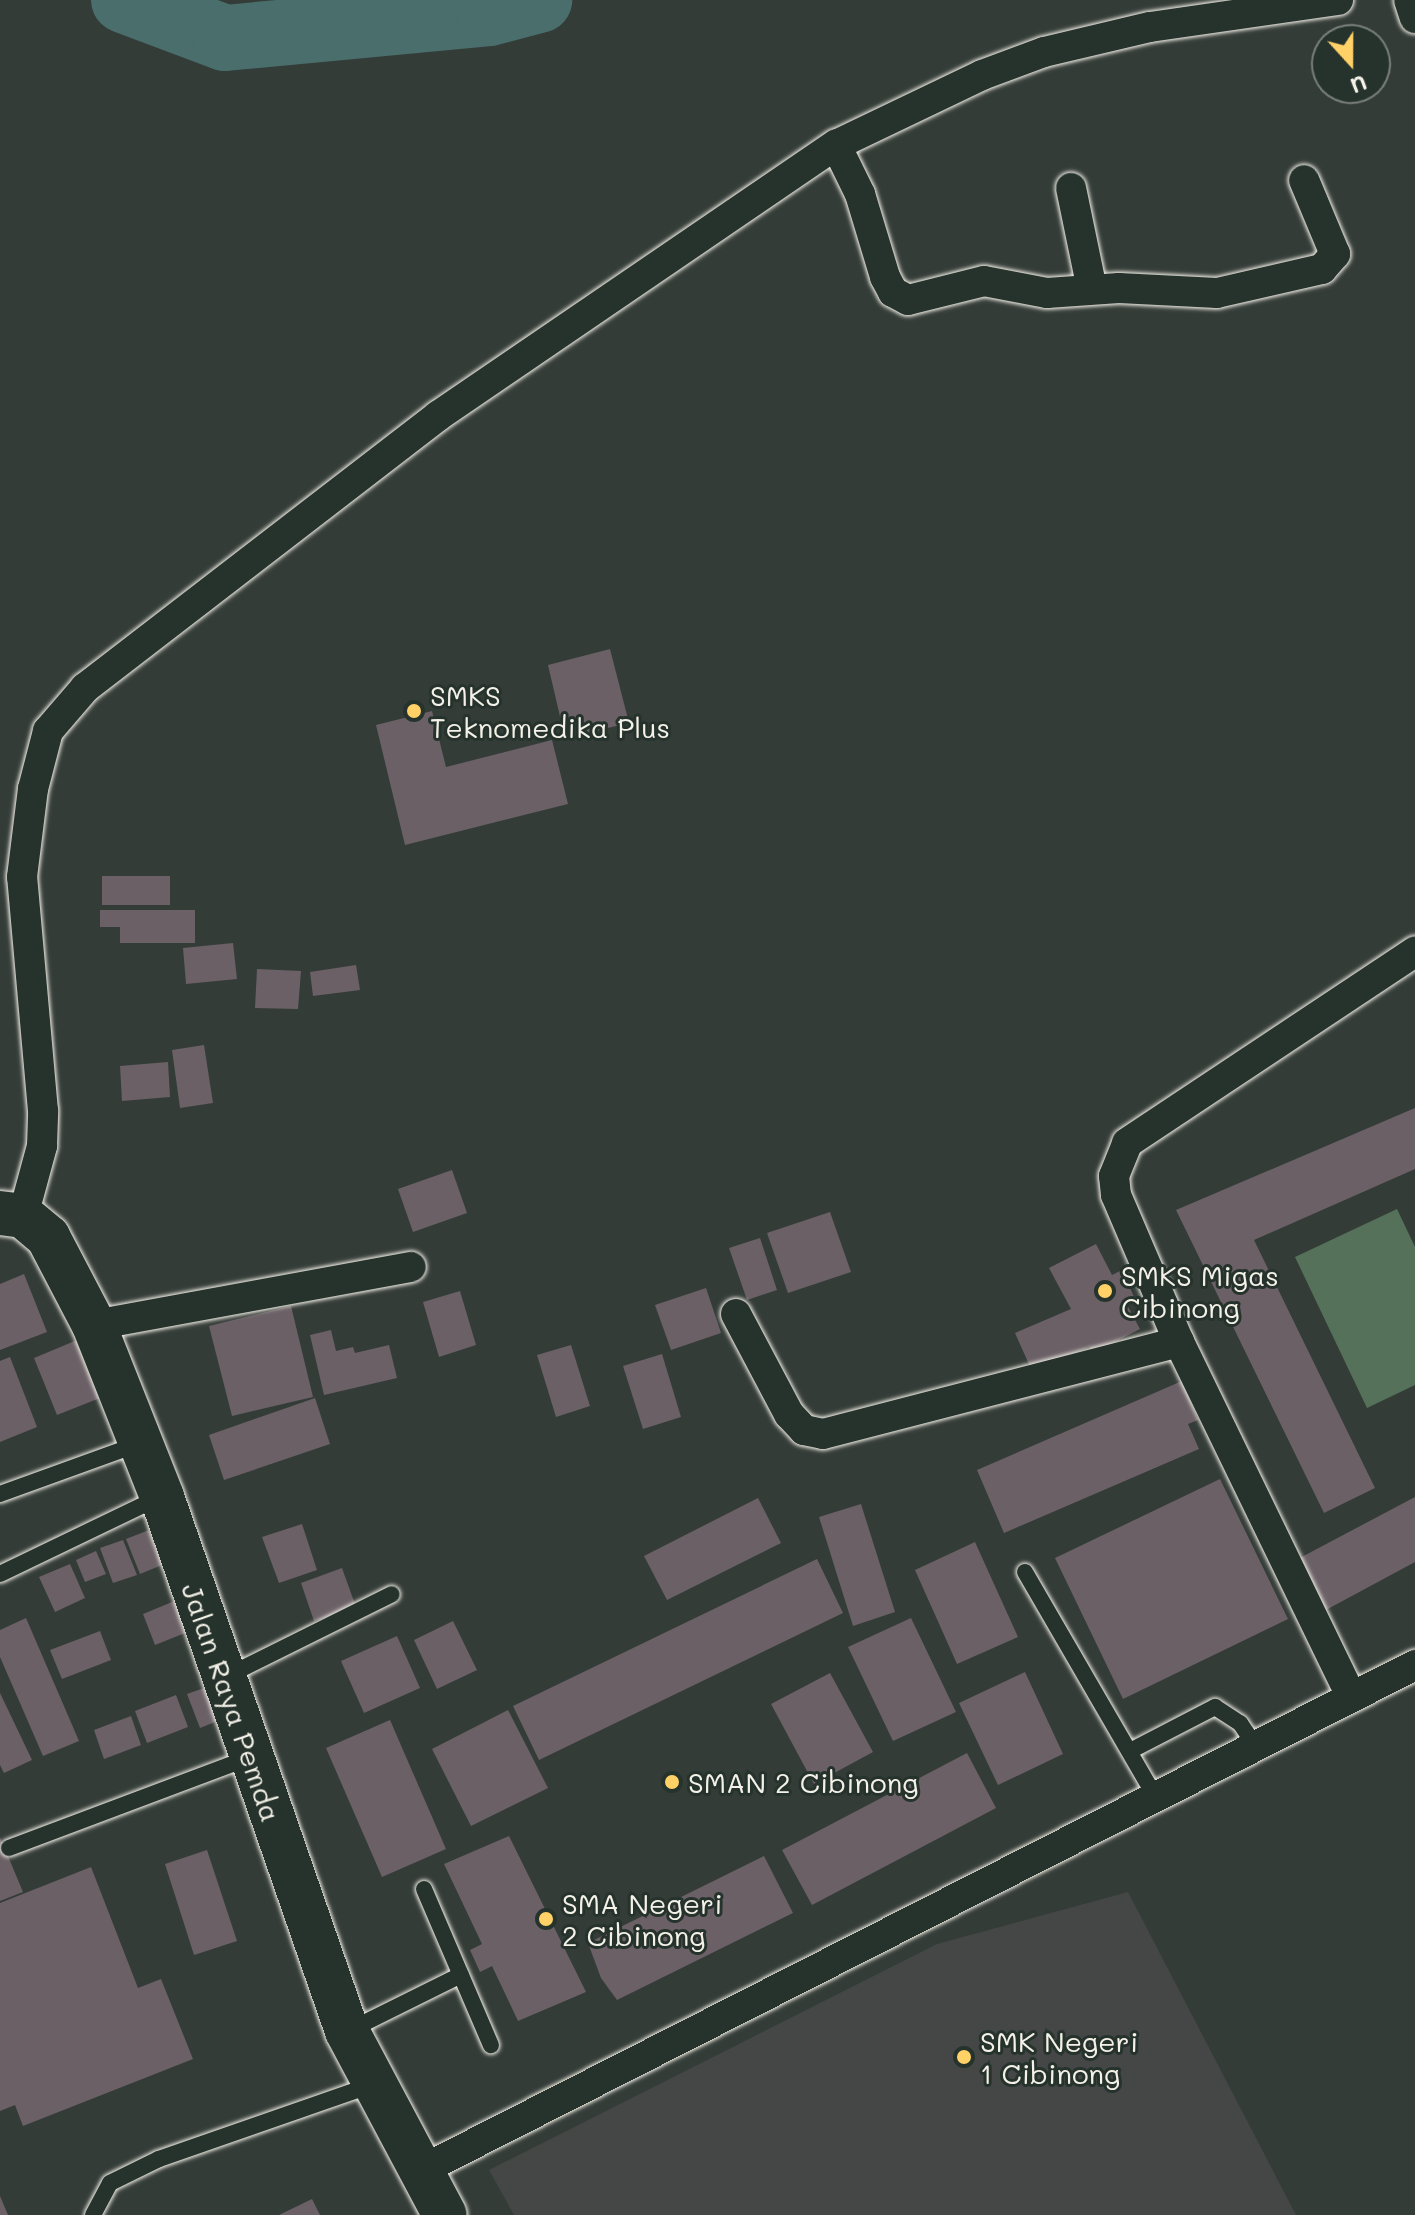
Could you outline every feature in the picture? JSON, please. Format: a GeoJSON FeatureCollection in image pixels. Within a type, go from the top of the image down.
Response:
{"type":"FeatureCollection","features":[{"type":"Feature","properties":{"kind":"main road","name":"Jalan Raya Pemda"},"geometry":{"type":"LineString","coordinates":[[12,1215],[48,1237],[94,1325],[162,1497],[347,2031],[439,2213]]}},
{"type":"Feature","properties":{"kind":"street"},"geometry":{"type":"LineString","coordinates":[[12,1215],[42,1146],[43,1111],[22,877],[33,789],[48,731],[85,688],[438,416],[836,145],[982,75],[1044,52],[1150,27],[1338,0]]}},
{"type":"Feature","properties":{"kind":"street"},"geometry":{"type":"LineString","coordinates":[[1409,0],[1415,18]]}},
{"type":"Feature","properties":{"kind":"street"},"geometry":{"type":"LineString","coordinates":[[836,145],[860,194],[885,277],[899,298],[922,300],[984,281],[1047,293],[1092,289],[1217,293],[1322,269],[1335,254],[1304,180]]}},
{"type":"Feature","properties":{"kind":"street"},"geometry":{"type":"LineString","coordinates":[[1071,188],[1092,289]]}},
{"type":"Feature","properties":{"kind":"street"},"geometry":{"type":"LineString","coordinates":[[1351,1696],[1179,1342],[1116,1195],[1114,1176],[1127,1143],[1415,952]]}},
{"type":"Feature","properties":{"kind":"street"},"geometry":{"type":"LineString","coordinates":[[94,1325],[411,1267]]}},
{"type":"Feature","properties":{"kind":"street"},"geometry":{"type":"LineString","coordinates":[[736,1314],[789,1414],[804,1430],[823,1434],[1179,1342]]}},
{"type":"Feature","properties":{"kind":"street"},"geometry":{"type":"LineString","coordinates":[[418,2172],[1415,1665]]}},
{"type":"Feature","properties":{"kind":"lane"},"geometry":{"type":"LineString","coordinates":[[0,1494],[140,1443]]}},
{"type":"Feature","properties":{"kind":"lane"},"geometry":{"type":"LineString","coordinates":[[0,1574],[162,1497]]}},
{"type":"Feature","properties":{"kind":"lane"},"geometry":{"type":"LineString","coordinates":[[1025,1572],[1155,1796]]}},
{"type":"Feature","properties":{"kind":"lane"},"geometry":{"type":"LineString","coordinates":[[223,1678],[392,1594]]}},
{"type":"Feature","properties":{"kind":"lane"},"geometry":{"type":"LineString","coordinates":[[1130,1751],[1215,1707],[1229,1712],[1255,1745]]}},
{"type":"Feature","properties":{"kind":"lane"},"geometry":{"type":"LineString","coordinates":[[9,1848],[251,1757]]}},
{"type":"Feature","properties":{"kind":"lane"},"geometry":{"type":"LineString","coordinates":[[424,1889],[491,2045]]}},
{"type":"Feature","properties":{"kind":"lane"},"geometry":{"type":"LineString","coordinates":[[347,2031],[461,1975]]}},
{"type":"Feature","properties":{"kind":"lane"},"geometry":{"type":"LineString","coordinates":[[93,2215],[110,2183],[159,2159],[374,2084]]}},
{"type":"Feature","properties":{"kind":"shaded area","name":"SMK Negeri 1 Cibinong"},"geometry":{"type":"Polygon","coordinates":[[[1128,1892],[1296,2215],[514,2215],[489,2170],[937,1944],[1128,1892]]]}},
{"type":"Feature","properties":{"kind":"green space"},"geometry":{"type":"Polygon","coordinates":[[[1397,1209],[1415,1247],[1415,1385],[1367,1408],[1295,1257],[1397,1209]]]}},
{"type":"Feature","properties":{"kind":"building"},"geometry":{"type":"Polygon","coordinates":[[[610,649],[629,723],[565,738],[548,665],[610,649]]]}},
{"type":"Feature","properties":{"kind":"building"},"geometry":{"type":"Polygon","coordinates":[[[432,711],[446,767],[552,740],[568,804],[405,845],[376,725],[432,711]]]}},
{"type":"Feature","properties":{"kind":"building"},"geometry":{"type":"Polygon","coordinates":[[[102,876],[170,876],[170,905],[102,905],[102,876]]]}},
{"type":"Feature","properties":{"kind":"building"},"geometry":{"type":"Polygon","coordinates":[[[100,910],[195,910],[195,943],[120,943],[120,927],[100,927],[100,910]]]}},
{"type":"Feature","properties":{"kind":"building"},"geometry":{"type":"Polygon","coordinates":[[[233,943],[237,979],[186,984],[183,948],[233,943]]]}},
{"type":"Feature","properties":{"kind":"building"},"geometry":{"type":"Polygon","coordinates":[[[356,965],[360,990],[313,996],[310,972],[356,965]]]}},
{"type":"Feature","properties":{"kind":"building"},"geometry":{"type":"Polygon","coordinates":[[[257,969],[301,971],[298,1009],[255,1008],[257,969]]]}},
{"type":"Feature","properties":{"kind":"building"},"geometry":{"type":"Polygon","coordinates":[[[204,1045],[213,1103],[180,1108],[172,1050],[204,1045]]]}},
{"type":"Feature","properties":{"kind":"building"},"geometry":{"type":"Polygon","coordinates":[[[168,1062],[170,1097],[122,1101],[120,1066],[168,1062]]]}},
{"type":"Feature","properties":{"kind":"building"},"geometry":{"type":"Polygon","coordinates":[[[1415,1108],[1415,1169],[1254,1240],[1375,1488],[1324,1513],[1176,1210],[1415,1108]]]}},
{"type":"Feature","properties":{"kind":"building"},"geometry":{"type":"Polygon","coordinates":[[[452,1170],[467,1213],[413,1232],[398,1189],[452,1170]]]}},
{"type":"Feature","properties":{"kind":"building"},"geometry":{"type":"Polygon","coordinates":[[[830,1212],[851,1272],[788,1293],[767,1233],[830,1212]]]}},
{"type":"Feature","properties":{"kind":"building"},"geometry":{"type":"Polygon","coordinates":[[[760,1238],[777,1290],[747,1300],[729,1248],[760,1238]]]}},
{"type":"Feature","properties":{"kind":"building"},"geometry":{"type":"Polygon","coordinates":[[[1096,1244],[1112,1275],[1122,1270],[1135,1299],[1126,1303],[1140,1329],[1093,1353],[1089,1347],[1032,1371],[1015,1333],[1071,1309],[1049,1268],[1096,1244]]]}},
{"type":"Feature","properties":{"kind":"building"},"geometry":{"type":"Polygon","coordinates":[[[24,1274],[47,1332],[0,1350],[0,1284],[24,1274]]]}},
{"type":"Feature","properties":{"kind":"building"},"geometry":{"type":"Polygon","coordinates":[[[706,1288],[721,1333],[671,1350],[655,1305],[706,1288]]]}},
{"type":"Feature","properties":{"kind":"building"},"geometry":{"type":"Polygon","coordinates":[[[460,1291],[476,1345],[439,1357],[423,1302],[460,1291]]]}},
{"type":"Feature","properties":{"kind":"building"},"geometry":{"type":"Polygon","coordinates":[[[291,1306],[313,1397],[232,1416],[209,1326],[291,1306]]]}},
{"type":"Feature","properties":{"kind":"building"},"geometry":{"type":"Polygon","coordinates":[[[331,1330],[336,1351],[353,1347],[355,1353],[389,1345],[397,1378],[324,1395],[310,1335],[331,1330]]]}},
{"type":"Feature","properties":{"kind":"building"},"geometry":{"type":"Polygon","coordinates":[[[82,1338],[105,1396],[57,1415],[34,1358],[82,1338]]]}},
{"type":"Feature","properties":{"kind":"building"},"geometry":{"type":"Polygon","coordinates":[[[571,1345],[590,1406],[556,1417],[537,1355],[571,1345]]]}},
{"type":"Feature","properties":{"kind":"building"},"geometry":{"type":"Polygon","coordinates":[[[662,1354],[681,1417],[643,1429],[623,1366],[662,1354]]]}},
{"type":"Feature","properties":{"kind":"building"},"geometry":{"type":"Polygon","coordinates":[[[10,1357],[37,1427],[0,1442],[0,1361],[10,1357]]]}},
{"type":"Feature","properties":{"kind":"building"},"geometry":{"type":"Polygon","coordinates":[[[1182,1381],[1198,1420],[1188,1424],[1199,1449],[1004,1533],[977,1470],[1182,1381]]]}},
{"type":"Feature","properties":{"kind":"building"},"geometry":{"type":"Polygon","coordinates":[[[315,1398],[330,1444],[224,1480],[209,1435],[315,1398]]]}},
{"type":"Feature","properties":{"kind":"building"},"geometry":{"type":"Polygon","coordinates":[[[1220,1479],[1288,1619],[1123,1699],[1055,1558],[1220,1479]]]}},
{"type":"Feature","properties":{"kind":"building"},"geometry":{"type":"Polygon","coordinates":[[[1415,1497],[1415,1562],[1324,1611],[1296,1560],[1415,1497]]]}},
{"type":"Feature","properties":{"kind":"building"},"geometry":{"type":"Polygon","coordinates":[[[758,1498],[781,1543],[667,1600],[644,1556],[758,1498]]]}},
{"type":"Feature","properties":{"kind":"building"},"geometry":{"type":"Polygon","coordinates":[[[861,1504],[895,1612],[853,1626],[819,1517],[861,1504]]]}},
{"type":"Feature","properties":{"kind":"building"},"geometry":{"type":"Polygon","coordinates":[[[302,1524],[317,1570],[279,1583],[262,1537],[302,1524]]]}},
{"type":"Feature","properties":{"kind":"building"},"geometry":{"type":"Polygon","coordinates":[[[149,1530],[162,1565],[140,1574],[126,1539],[149,1530]]]}},
{"type":"Feature","properties":{"kind":"building"},"geometry":{"type":"Polygon","coordinates":[[[123,1540],[137,1575],[113,1583],[100,1548],[123,1540]]]}},
{"type":"Feature","properties":{"kind":"building"},"geometry":{"type":"Polygon","coordinates":[[[975,1542],[1018,1637],[957,1664],[915,1570],[975,1542]]]}},
{"type":"Feature","properties":{"kind":"building"},"geometry":{"type":"Polygon","coordinates":[[[96,1551],[106,1574],[85,1582],[76,1560],[96,1551]]]}},
{"type":"Feature","properties":{"kind":"building"},"geometry":{"type":"Polygon","coordinates":[[[817,1559],[843,1613],[539,1760],[513,1706],[817,1559]]]}},
{"type":"Feature","properties":{"kind":"building"},"geometry":{"type":"Polygon","coordinates":[[[70,1564],[85,1598],[55,1612],[39,1577],[70,1564]]]}},
{"type":"Feature","properties":{"kind":"building"},"geometry":{"type":"Polygon","coordinates":[[[342,1568],[356,1607],[314,1621],[301,1583],[342,1568]]]}},
{"type":"Feature","properties":{"kind":"building"},"geometry":{"type":"Polygon","coordinates":[[[177,1600],[190,1631],[155,1645],[143,1614],[177,1600]]]}},
{"type":"Feature","properties":{"kind":"building"},"geometry":{"type":"Polygon","coordinates":[[[26,1618],[79,1741],[43,1756],[0,1657],[0,1630],[26,1618]]]}},
{"type":"Feature","properties":{"kind":"building"},"geometry":{"type":"Polygon","coordinates":[[[911,1618],[956,1712],[893,1741],[848,1647],[911,1618]]]}},
{"type":"Feature","properties":{"kind":"building"},"geometry":{"type":"Polygon","coordinates":[[[453,1621],[477,1670],[437,1689],[414,1640],[453,1621]]]}},
{"type":"Feature","properties":{"kind":"building"},"geometry":{"type":"Polygon","coordinates":[[[100,1631],[111,1660],[62,1679],[50,1650],[100,1631]]]}},
{"type":"Feature","properties":{"kind":"building"},"geometry":{"type":"Polygon","coordinates":[[[397,1636],[420,1688],[364,1713],[341,1661],[397,1636]]]}},
{"type":"Feature","properties":{"kind":"building"},"geometry":{"type":"Polygon","coordinates":[[[1025,1672],[1063,1754],[998,1785],[959,1703],[1025,1672]]]}},
{"type":"Feature","properties":{"kind":"building"},"geometry":{"type":"Polygon","coordinates":[[[830,1673],[873,1752],[814,1784],[771,1704],[830,1673]]]}},
{"type":"Feature","properties":{"kind":"building"},"geometry":{"type":"Polygon","coordinates":[[[207,1687],[220,1720],[200,1728],[187,1694],[207,1687]]]}},
{"type":"Feature","properties":{"kind":"building"},"geometry":{"type":"Polygon","coordinates":[[[0,1693],[32,1760],[4,1773],[0,1765],[0,1693]]]}},
{"type":"Feature","properties":{"kind":"building"},"geometry":{"type":"Polygon","coordinates":[[[176,1695],[188,1727],[147,1743],[135,1711],[176,1695]]]}},
{"type":"Feature","properties":{"kind":"building"},"geometry":{"type":"Polygon","coordinates":[[[508,1710],[548,1788],[471,1826],[432,1749],[508,1710]]]}},
{"type":"Feature","properties":{"kind":"building"},"geometry":{"type":"Polygon","coordinates":[[[131,1716],[141,1745],[104,1759],[94,1730],[131,1716]]]}},
{"type":"Feature","properties":{"kind":"building"},"geometry":{"type":"Polygon","coordinates":[[[390,1720],[446,1849],[382,1877],[326,1748],[390,1720]]]}},
{"type":"Feature","properties":{"kind":"building"},"geometry":{"type":"Polygon","coordinates":[[[967,1753],[996,1808],[812,1905],[782,1850],[967,1753]]]}},
{"type":"Feature","properties":{"kind":"building"},"geometry":{"type":"Polygon","coordinates":[[[509,1836],[586,1992],[518,2021],[492,1966],[480,1972],[470,1950],[482,1944],[444,1864],[509,1836]]]}},
{"type":"Feature","properties":{"kind":"building"},"geometry":{"type":"Polygon","coordinates":[[[0,1837],[23,1892],[0,1901],[0,1837]]]}},
{"type":"Feature","properties":{"kind":"building"},"geometry":{"type":"Polygon","coordinates":[[[207,1850],[237,1941],[194,1955],[165,1864],[207,1850]]]}},
{"type":"Feature","properties":{"kind":"building"},"geometry":{"type":"Polygon","coordinates":[[[764,1856],[793,1913],[617,2000],[601,1978],[588,1943],[764,1856]]]}},
{"type":"Feature","properties":{"kind":"building"},"geometry":{"type":"Polygon","coordinates":[[[91,1867],[138,1988],[161,1979],[193,2059],[23,2126],[15,2105],[0,2111],[0,1903],[91,1867]]]}},
{"type":"Feature","properties":{"kind":"building"},"geometry":{"type":"Polygon","coordinates":[[[0,2196],[8,2215],[0,2215],[0,2196]]]}},
{"type":"Feature","properties":{"kind":"building"},"geometry":{"type":"Polygon","coordinates":[[[312,2199],[320,2215],[279,2215],[312,2199]]]}},
{"type":"Feature","properties":{"kind":"waterway"},"geometry":{"type":"LineString","coordinates":[[124,0],[225,38],[489,13],[539,0]]}},
{"type":"Feature","properties":{"kind":"place","name":"SMKS Teknomedika Plus"},"geometry":{"type":"Point","coordinates":[414,711]}},
{"type":"Feature","properties":{"kind":"place","name":"SMKS Migas Cibinong"},"geometry":{"type":"Point","coordinates":[1105,1291]}},
{"type":"Feature","properties":{"kind":"place","name":"SMAN 2 Cibinong"},"geometry":{"type":"Point","coordinates":[672,1782]}},
{"type":"Feature","properties":{"kind":"place","name":"SMA Negeri 2 Cibinong"},"geometry":{"type":"Point","coordinates":[546,1919]}},
{"type":"Feature","properties":{"kind":"place","name":"SMK Negeri 1 Cibinong"},"geometry":{"type":"Point","coordinates":[964,2057]}}]}
